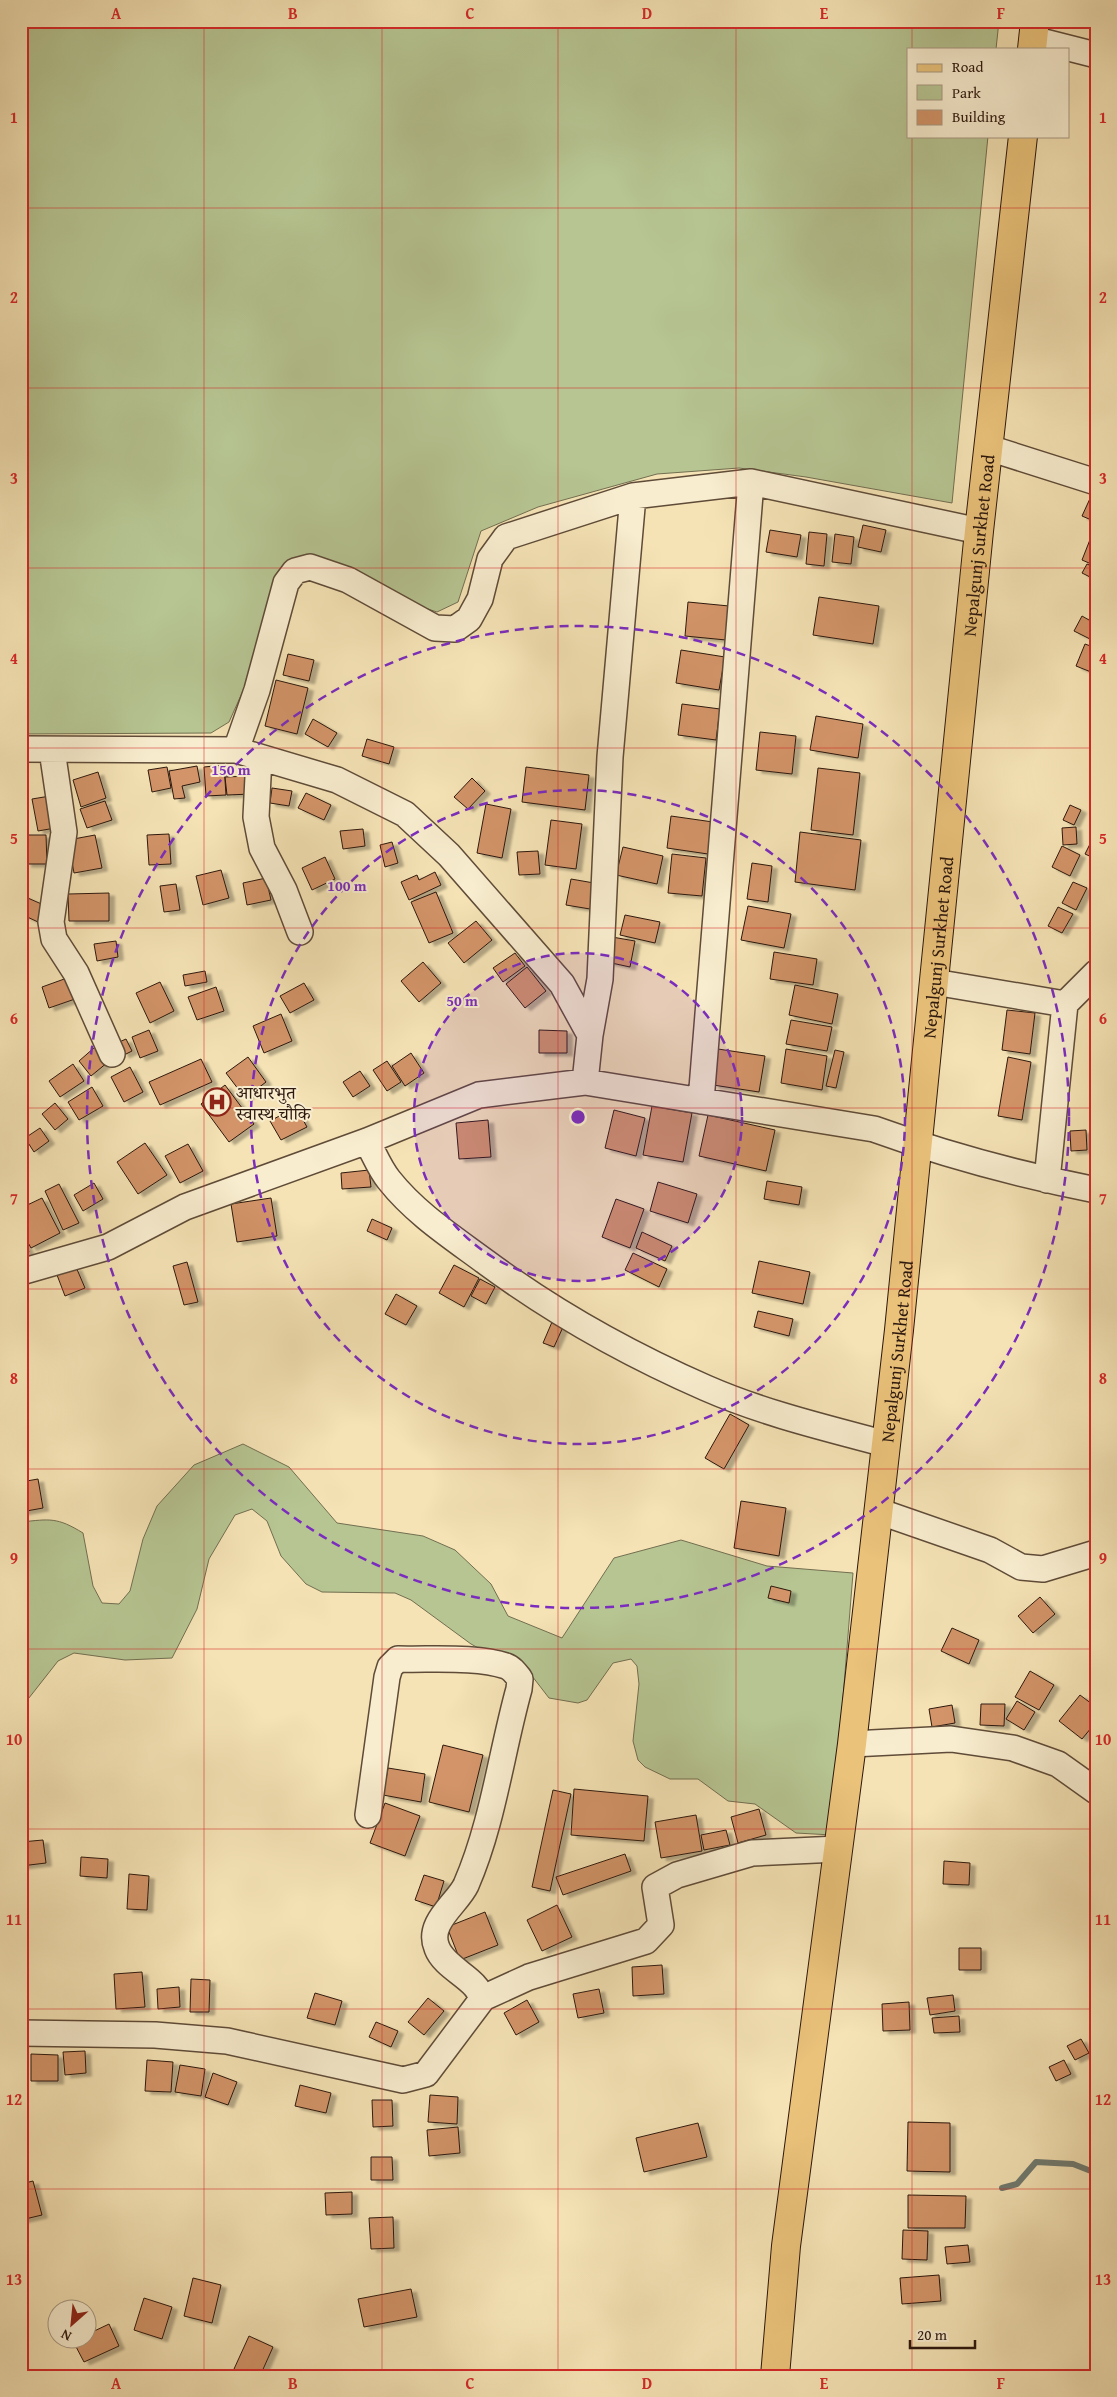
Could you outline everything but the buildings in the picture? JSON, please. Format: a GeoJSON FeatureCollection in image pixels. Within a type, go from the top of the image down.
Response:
{"type":"FeatureCollection","features":[{"type":"Feature","properties":{"kind":"main road","name":"Nepalgunj Surkhet Road"},"geometry":{"type":"LineString","coordinates":[[775,2376],[786,2246],[851,1751],[886,1444],[979,531],[1023,138]]}},
{"type":"Feature","properties":{"kind":"street"},"geometry":{"type":"LineString","coordinates":[[1034,36],[1096,55]]}},
{"type":"Feature","properties":{"kind":"street"},"geometry":{"type":"LineString","coordinates":[[989,448],[1096,482]]}},
{"type":"Feature","properties":{"kind":"street"},"geometry":{"type":"LineString","coordinates":[[701,1101],[751,482]]}},
{"type":"Feature","properties":{"kind":"street"},"geometry":{"type":"LineString","coordinates":[[300,932],[284,890],[262,848],[247,753],[257,690],[286,583],[296,572],[310,567],[348,580],[435,628],[455,629],[469,619],[480,599],[490,559],[506,537],[633,496],[751,482],[979,531]]}},
{"type":"Feature","properties":{"kind":"street"},"geometry":{"type":"LineString","coordinates":[[584,1082],[600,980],[610,757],[633,496]]}},
{"type":"Feature","properties":{"kind":"street"},"geometry":{"type":"LineString","coordinates":[[21,750],[247,753],[336,780],[405,814],[449,855],[562,984],[590,1035]]}},
{"type":"Feature","properties":{"kind":"street"},"geometry":{"type":"LineString","coordinates":[[52,750],[64,832],[51,922],[54,939],[76,973],[112,1054]]}},
{"type":"Feature","properties":{"kind":"street"},"geometry":{"type":"LineString","coordinates":[[1047,1180],[1064,1004],[1096,973]]}},
{"type":"Feature","properties":{"kind":"street"},"geometry":{"type":"LineString","coordinates":[[934,982],[1064,1004]]}},
{"type":"Feature","properties":{"kind":"street"},"geometry":{"type":"LineString","coordinates":[[21,1272],[108,1247],[185,1207],[367,1141],[479,1095],[584,1082],[874,1129],[917,1145],[1047,1180],[1096,1190]]}},
{"type":"Feature","properties":{"kind":"street"},"geometry":{"type":"LineString","coordinates":[[367,1141],[388,1179],[419,1213],[500,1272],[571,1320],[641,1358],[707,1389],[801,1421],[886,1444]]}},
{"type":"Feature","properties":{"kind":"street"},"geometry":{"type":"LineString","coordinates":[[878,1511],[990,1550],[1021,1567],[1043,1569],[1096,1553]]}},
{"type":"Feature","properties":{"kind":"street"},"geometry":{"type":"LineString","coordinates":[[368,1815],[387,1677],[390,1667],[398,1659],[438,1659],[485,1663],[507,1666],[514,1671],[520,1679],[519,1689],[480,1845],[465,1887],[438,1923],[435,1938],[437,1948],[442,1955],[461,1975],[474,1985],[483,1998]]}},
{"type":"Feature","properties":{"kind":"street"},"geometry":{"type":"LineString","coordinates":[[851,1751],[952,1739],[1014,1748],[1058,1764],[1096,1791]]}},
{"type":"Feature","properties":{"kind":"street"},"geometry":{"type":"LineString","coordinates":[[21,2033],[155,2035],[227,2042],[404,2080],[426,2074],[483,1998],[528,1977],[646,1941],[661,1925],[655,1887],[677,1875],[752,1853],[839,1839]]}},
{"type":"Feature","properties":{"kind":"green space"},"geometry":{"type":"Polygon","coordinates":[[[21,21],[999,21],[996,48],[907,48],[907,138],[988,138],[952,503],[806,477],[739,468],[657,474],[538,507],[481,531],[458,602],[437,612],[410,603],[359,574],[318,556],[287,561],[247,682],[229,722],[211,733],[21,734],[21,21]]]}},
{"type":"Feature","properties":{"kind":"green space"},"geometry":{"type":"Polygon","coordinates":[[[243,1444],[289,1467],[337,1523],[423,1536],[455,1550],[491,1584],[508,1616],[562,1638],[614,1558],[681,1540],[767,1566],[853,1573],[832,1835],[796,1833],[755,1804],[728,1801],[698,1779],[670,1779],[645,1767],[638,1760],[633,1741],[639,1684],[637,1666],[631,1659],[613,1663],[587,1700],[578,1703],[549,1698],[522,1663],[493,1656],[471,1644],[411,1600],[395,1593],[322,1592],[306,1584],[281,1556],[267,1521],[252,1509],[235,1515],[209,1559],[197,1609],[172,1658],[125,1660],[74,1653],[58,1661],[25,1703],[21,1704],[21,1522],[53,1520],[83,1533],[93,1586],[102,1603],[119,1604],[130,1591],[143,1539],[157,1506],[194,1465],[243,1444]]]}},
{"type":"Feature","properties":{"kind":"waterway"},"geometry":{"type":"LineString","coordinates":[[1002,2188],[1017,2184],[1036,2162],[1073,2164],[1096,2173]]}},
{"type":"Feature","properties":{"kind":"place","name":"आधारभुत स्वास्थ चौकि"},"geometry":{"type":"Point","coordinates":[217,1102]}}]}
